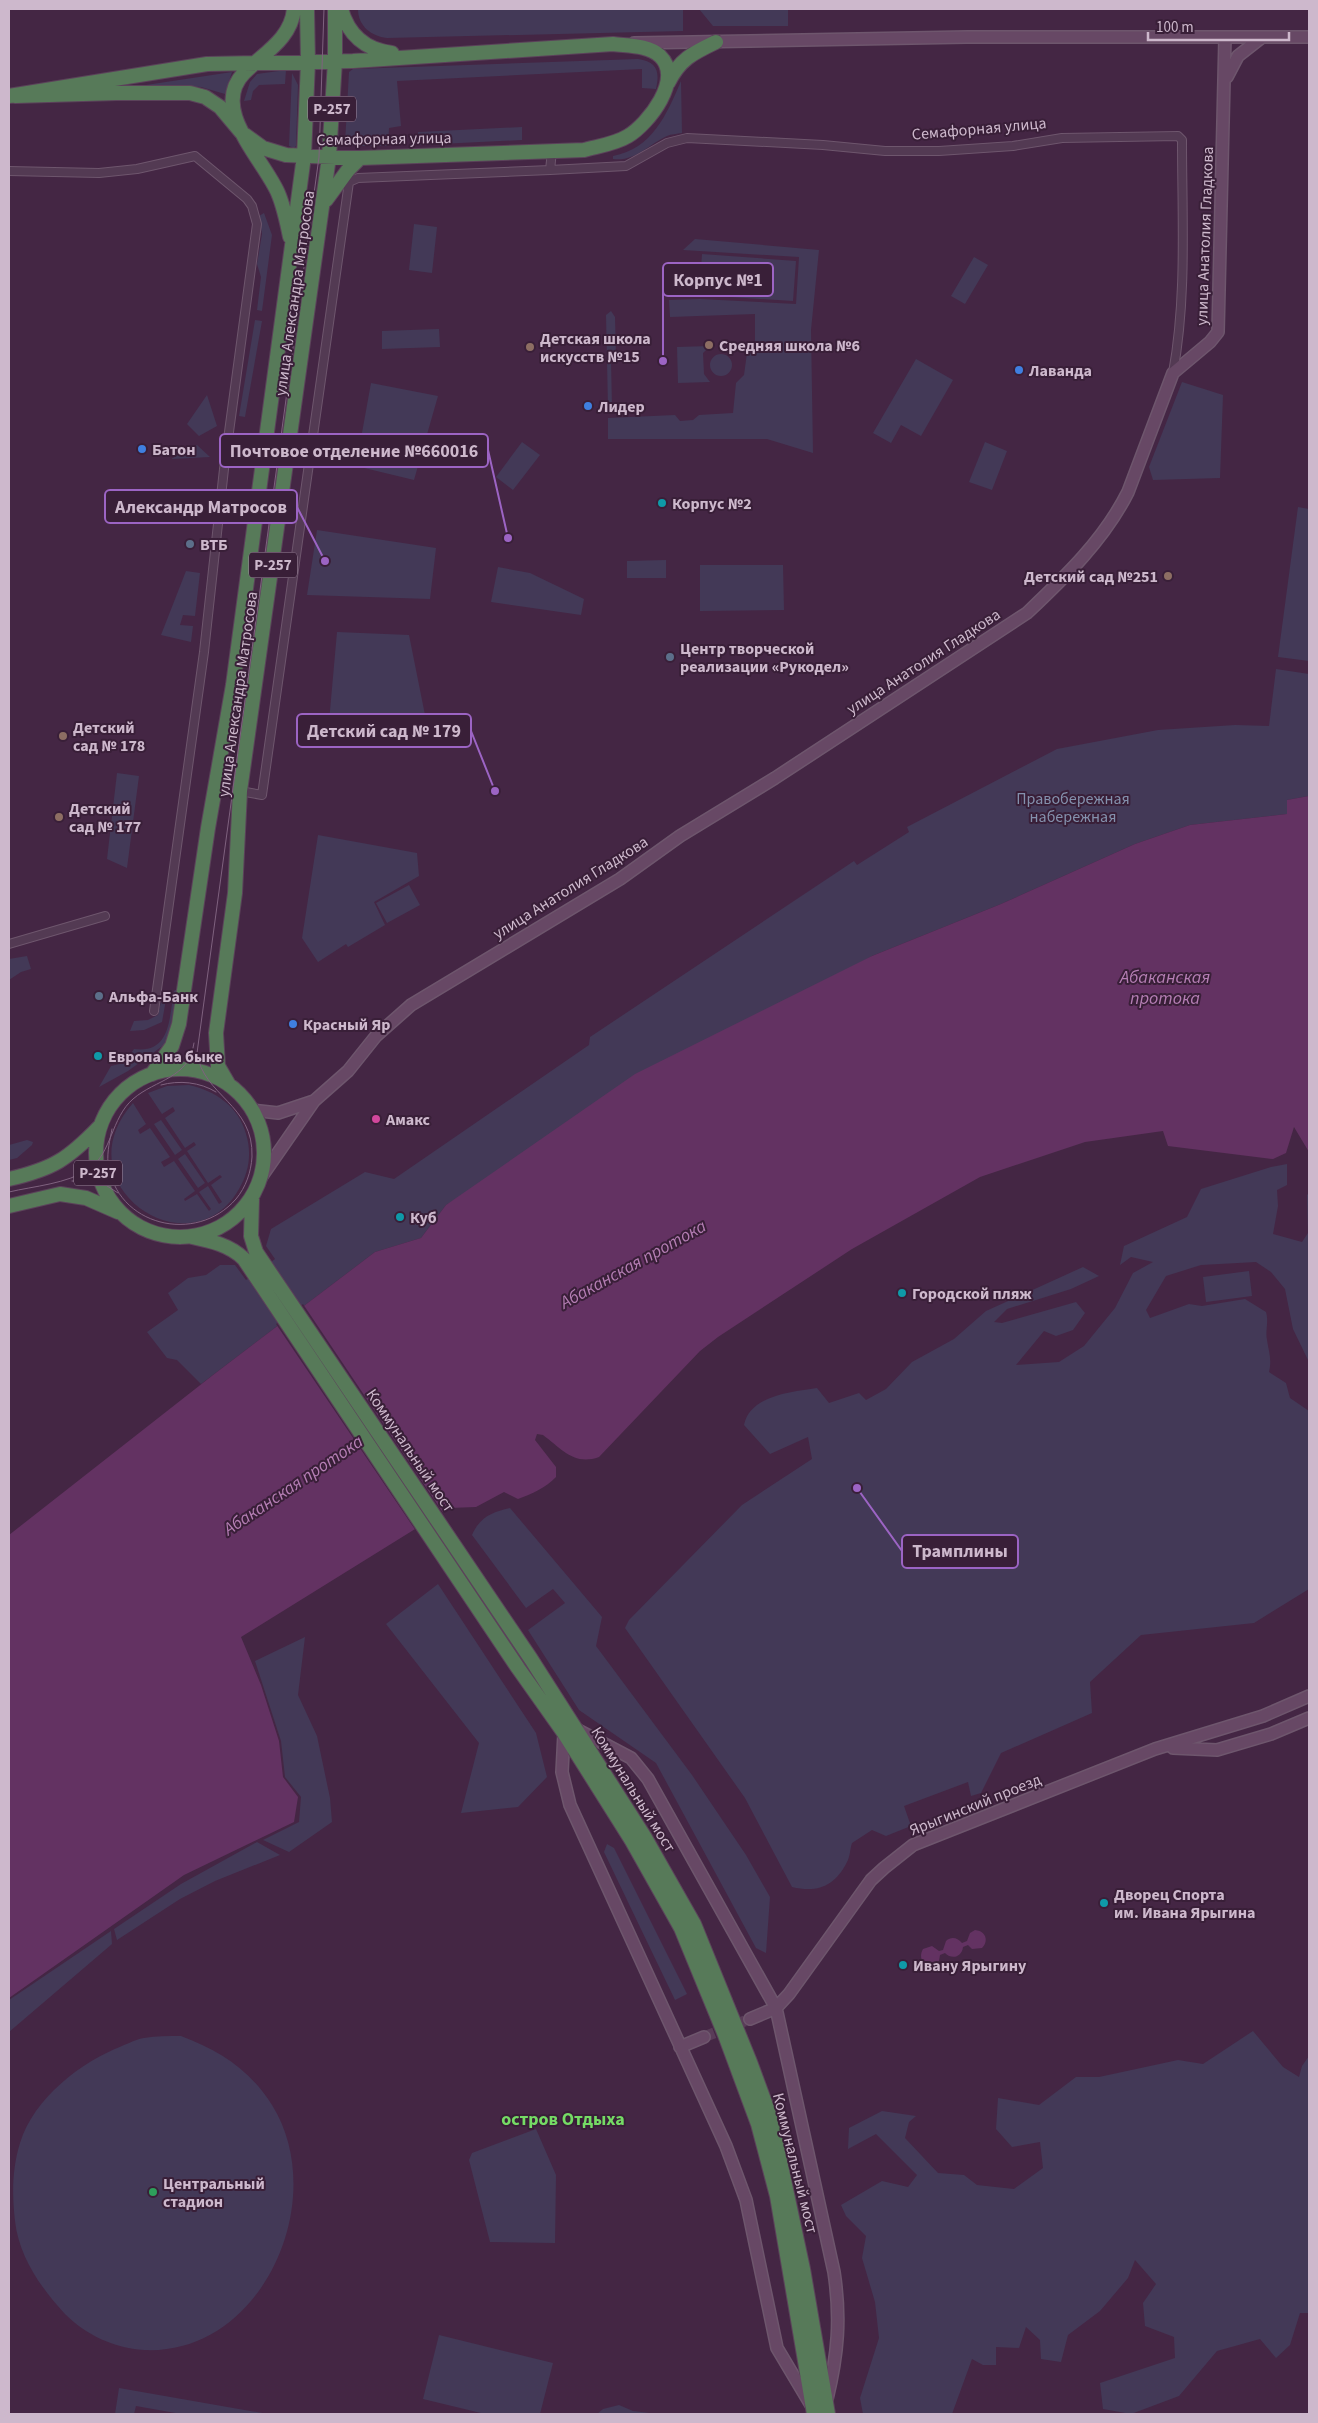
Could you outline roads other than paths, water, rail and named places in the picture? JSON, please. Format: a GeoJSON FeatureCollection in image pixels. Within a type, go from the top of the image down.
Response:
{"type":"FeatureCollection","features":[{"type":"Feature","properties":{"kind":"highway"},"geometry":{"type":"LineString","coordinates":[[292,243],[277,192],[241,132],[234,106],[234,95],[241,76],[284,37],[291,26],[294,9]]}},
{"type":"Feature","properties":{"kind":"highway","name":"улица Александра Матросова"},"geometry":{"type":"LineString","coordinates":[[152,1074],[172,1046],[180,1024],[206,838],[233,685],[304,156],[308,62],[307,9]]}},
{"type":"Feature","properties":{"kind":"highway","name":"улица Александра Матросова"},"geometry":{"type":"LineString","coordinates":[[229,1085],[218,1066],[216,1033],[235,893],[240,791],[324,202],[335,62],[335,9]]}},
{"type":"Feature","properties":{"kind":"highway"},"geometry":{"type":"LineString","coordinates":[[341,9],[346,24],[367,46],[378,51],[420,56]]}},
{"type":"Feature","properties":{"kind":"highway"},"geometry":{"type":"LineString","coordinates":[[666,88],[676,66],[695,52],[716,42]]}},
{"type":"Feature","properties":{"kind":"highway","name":"Семафорная улица"},"geometry":{"type":"LineString","coordinates":[[613,44],[644,48],[661,57],[667,72],[666,88],[662,98],[646,121],[628,136],[584,150],[360,158],[304,156],[273,152],[241,132],[220,107],[205,97],[190,94],[117,93],[12,96],[198,66],[335,62],[613,44]]}},
{"type":"Feature","properties":{"kind":"highway"},"geometry":{"type":"LineString","coordinates":[[324,202],[348,170],[360,158]]}},
{"type":"Feature","properties":{"kind":"highway","name":"Р-257"},"geometry":{"type":"LineString","coordinates":[[178,1069],[192,1070],[218,1078],[229,1085],[239,1093],[252,1110],[263,1138],[265,1150],[262,1176],[252,1199],[237,1215],[220,1228],[192,1237],[177,1238],[155,1234],[130,1222],[106,1195],[98,1173],[96,1150],[100,1127],[115,1100],[126,1088],[152,1074],[178,1069]]}},
{"type":"Feature","properties":{"kind":"highway"},"geometry":{"type":"LineString","coordinates":[[9,1179],[41,1172],[60,1162],[100,1127]]}},
{"type":"Feature","properties":{"kind":"highway"},"geometry":{"type":"LineString","coordinates":[[9,1206],[60,1194],[86,1198],[121,1214]]}},
{"type":"Feature","properties":{"kind":"highway"},"geometry":{"type":"LineString","coordinates":[[192,1237],[212,1241],[250,1255],[252,1199]]}},
{"type":"Feature","properties":{"kind":"highway","name":"Коммунальный мост"},"geometry":{"type":"LineString","coordinates":[[250,1255],[531,1659],[570,1731]]}},
{"type":"Feature","properties":{"kind":"highway","name":"Коммунальный мост"},"geometry":{"type":"LineString","coordinates":[[250,1255],[518,1668],[570,1731],[644,1836],[694,1924],[750,2062],[771,2120],[787,2188],[820,2410]]}},
{"type":"Feature","properties":{"kind":"main road","name":"Семафорная улица"},"geometry":{"type":"LineString","coordinates":[[613,44],[688,41],[967,37],[1309,37]]}},
{"type":"Feature","properties":{"kind":"main road","name":"улица Анатолия Гладкова"},"geometry":{"type":"LineString","coordinates":[[314,1101],[348,1070],[376,1036],[411,1005],[516,939],[620,879],[680,836],[775,778],[849,727],[1027,614],[1062,580],[1094,544],[1120,507],[1173,373],[1210,342],[1218,332],[1225,38]]}},
{"type":"Feature","properties":{"kind":"main road"},"geometry":{"type":"LineString","coordinates":[[1224,85],[1230,69],[1238,56],[1261,38]]}},
{"type":"Feature","properties":{"kind":"main road"},"geometry":{"type":"LineString","coordinates":[[252,1110],[278,1113],[314,1101]]}},
{"type":"Feature","properties":{"kind":"main road"},"geometry":{"type":"LineString","coordinates":[[262,1176],[314,1101]]}},
{"type":"Feature","properties":{"kind":"main road","name":"Ярыгинский проезд"},"geometry":{"type":"LineString","coordinates":[[776,2008],[871,1880],[912,1845],[1120,1763],[1263,1716],[1309,1696]]}},
{"type":"Feature","properties":{"kind":"main road"},"geometry":{"type":"LineString","coordinates":[[1263,1716],[1271,1734]]}},
{"type":"Feature","properties":{"kind":"main road","name":"Ярыгинский проезд"},"geometry":{"type":"LineString","coordinates":[[1164,1748],[1217,1750],[1271,1734],[1309,1718]]}},
{"type":"Feature","properties":{"kind":"main road"},"geometry":{"type":"LineString","coordinates":[[570,1731],[631,1758],[642,1771],[776,2008],[834,2272],[839,2306],[836,2356],[820,2410],[777,2348],[746,2200],[726,2146],[570,1805],[562,1772],[570,1731]]}},
{"type":"Feature","properties":{"kind":"main road"},"geometry":{"type":"LineString","coordinates":[[750,2019],[776,2008]]}},
{"type":"Feature","properties":{"kind":"main road"},"geometry":{"type":"LineString","coordinates":[[680,2046],[704,2037]]}},
{"type":"Feature","properties":{"kind":"street","name":"Семафорная улица"},"geometry":{"type":"LineString","coordinates":[[240,791],[262,794],[349,182],[358,178],[626,166],[667,143],[687,138],[823,145],[885,151],[939,151],[1013,146],[1062,138],[1178,136],[1182,140],[1182,251],[1179,340],[1173,373]]}},
{"type":"Feature","properties":{"kind":"street"},"geometry":{"type":"LineString","coordinates":[[550,170],[552,150]]}},
{"type":"Feature","properties":{"kind":"street"},"geometry":{"type":"LineString","coordinates":[[9,171],[100,173],[137,169],[195,156],[247,199],[252,206],[257,224],[224,469],[203,661],[154,1011]]}},
{"type":"Feature","properties":{"kind":"street"},"geometry":{"type":"LineString","coordinates":[[9,944],[105,916]]}},
{"type":"Feature","properties":{"kind":"water","name":"Абаканская протока"},"geometry":{"type":"Polygon","coordinates":[[[1309,796],[1309,1152],[1294,1127],[1286,1153],[1273,1159],[1168,1146],[1163,1131],[1085,1142],[980,1177],[852,1249],[718,1337],[700,1351],[599,1457],[590,1459],[575,1458],[543,1435],[537,1434],[535,1440],[556,1467],[556,1477],[547,1484],[533,1493],[518,1499],[504,1492],[476,1507],[449,1508],[241,1637],[261,1685],[279,1741],[283,1777],[298,1797],[294,1822],[184,1875],[9,1998],[9,1535],[213,1375],[375,1252],[421,1238],[446,1205],[635,1074],[872,956],[1001,904],[1135,844],[1190,825],[1287,814],[1287,800],[1309,796]]]}},
{"type":"Feature","properties":{"kind":"water"},"geometry":{"type":"Polygon","coordinates":[[[975,1930],[982,1932],[986,1939],[982,1948],[972,1949],[968,1945],[963,1947],[959,1955],[954,1957],[945,1953],[940,1955],[939,1961],[933,1965],[922,1961],[923,1949],[932,1946],[939,1951],[943,1950],[948,1939],[954,1938],[962,1943],[967,1941],[970,1933],[975,1930]]]}},
{"type":"Feature","properties":{"kind":"tunnel"},"geometry":{"type":"LineString","coordinates":[[704,2037],[750,2019]]}},
{"type":"Feature","properties":{"kind":"tram line"},"geometry":{"type":"LineString","coordinates":[[112,1129],[108,1163],[114,1185],[126,1202],[141,1214],[160,1222],[180,1224],[200,1222],[219,1213],[236,1199],[243,1189],[252,1157],[250,1139],[245,1124],[237,1112],[208,1080],[201,1068],[197,1053],[319,157],[324,9]]}},
{"type":"Feature","properties":{"kind":"tram line"},"geometry":{"type":"LineString","coordinates":[[9,1192],[61,1181],[89,1169],[102,1154],[126,1107],[142,1092],[179,1071],[191,1055],[194,1043]]}},
{"type":"Feature","properties":{"kind":"tram line"},"geometry":{"type":"LineString","coordinates":[[161,1085],[189,1083],[203,1086],[216,1092]]}},
{"type":"Feature","properties":{"kind":"tram line"},"geometry":{"type":"LineString","coordinates":[[72,1181],[101,1182],[118,1193]]}},
{"type":"Feature","properties":{"kind":"place","name":"Средняя школа №6"},"geometry":{"type":"Point","coordinates":[709,345]}},
{"type":"Feature","properties":{"kind":"place","name":"Детская школа искусств №15"},"geometry":{"type":"Point","coordinates":[530,347]}},
{"type":"Feature","properties":{"kind":"place","name":"Корпус №1"},"geometry":{"type":"Point","coordinates":[663,361]}},
{"type":"Feature","properties":{"kind":"place","name":"Лаванда"},"geometry":{"type":"Point","coordinates":[1019,370]}},
{"type":"Feature","properties":{"kind":"place","name":"Лидер"},"geometry":{"type":"Point","coordinates":[588,406]}},
{"type":"Feature","properties":{"kind":"place","name":"Батон"},"geometry":{"type":"Point","coordinates":[142,449]}},
{"type":"Feature","properties":{"kind":"place","name":"Корпус №2"},"geometry":{"type":"Point","coordinates":[662,503]}},
{"type":"Feature","properties":{"kind":"place","name":"Почтовое отделение №660016"},"geometry":{"type":"Point","coordinates":[508,538]}},
{"type":"Feature","properties":{"kind":"place","name":"ВТБ"},"geometry":{"type":"Point","coordinates":[190,544]}},
{"type":"Feature","properties":{"kind":"place","name":"Александр Матросов"},"geometry":{"type":"Point","coordinates":[325,561]}},
{"type":"Feature","properties":{"kind":"place","name":"Детский сад №251"},"geometry":{"type":"Point","coordinates":[1168,576]}},
{"type":"Feature","properties":{"kind":"place","name":"Центр творческой реализации «Рукодел»"},"geometry":{"type":"Point","coordinates":[670,657]}},
{"type":"Feature","properties":{"kind":"place","name":"Детский сад № 178"},"geometry":{"type":"Point","coordinates":[63,736]}},
{"type":"Feature","properties":{"kind":"place","name":"Детский сад № 179"},"geometry":{"type":"Point","coordinates":[495,791]}},
{"type":"Feature","properties":{"kind":"place","name":"Детский сад № 177"},"geometry":{"type":"Point","coordinates":[59,817]}},
{"type":"Feature","properties":{"kind":"place","name":"Альфа-Банк"},"geometry":{"type":"Point","coordinates":[99,996]}},
{"type":"Feature","properties":{"kind":"place","name":"Красный Яр"},"geometry":{"type":"Point","coordinates":[293,1024]}},
{"type":"Feature","properties":{"kind":"place","name":"Европа на быке"},"geometry":{"type":"Point","coordinates":[98,1056]}},
{"type":"Feature","properties":{"kind":"place","name":"Амакс"},"geometry":{"type":"Point","coordinates":[376,1119]}},
{"type":"Feature","properties":{"kind":"place","name":"Куб"},"geometry":{"type":"Point","coordinates":[400,1217]}},
{"type":"Feature","properties":{"kind":"place","name":"Городской пляж"},"geometry":{"type":"Point","coordinates":[902,1293]}},
{"type":"Feature","properties":{"kind":"place","name":"Трамплины"},"geometry":{"type":"Point","coordinates":[857,1488]}},
{"type":"Feature","properties":{"kind":"place","name":"Дворец Спорта им. Ивана Ярыгина"},"geometry":{"type":"Point","coordinates":[1104,1903]}},
{"type":"Feature","properties":{"kind":"place","name":"Ивану Ярыгину"},"geometry":{"type":"Point","coordinates":[903,1965]}},
{"type":"Feature","properties":{"kind":"place","name":"Центральный стадион"},"geometry":{"type":"Point","coordinates":[153,2192]}},
{"type":"Feature","properties":{"kind":"district","name":"остров Отдыха"},"geometry":{"type":"Point","coordinates":[563,2119]}},
{"type":"Feature","properties":{"kind":"park label","name":"Правобережная набережная"},"geometry":{"type":"Point","coordinates":[1073,807]}}]}
